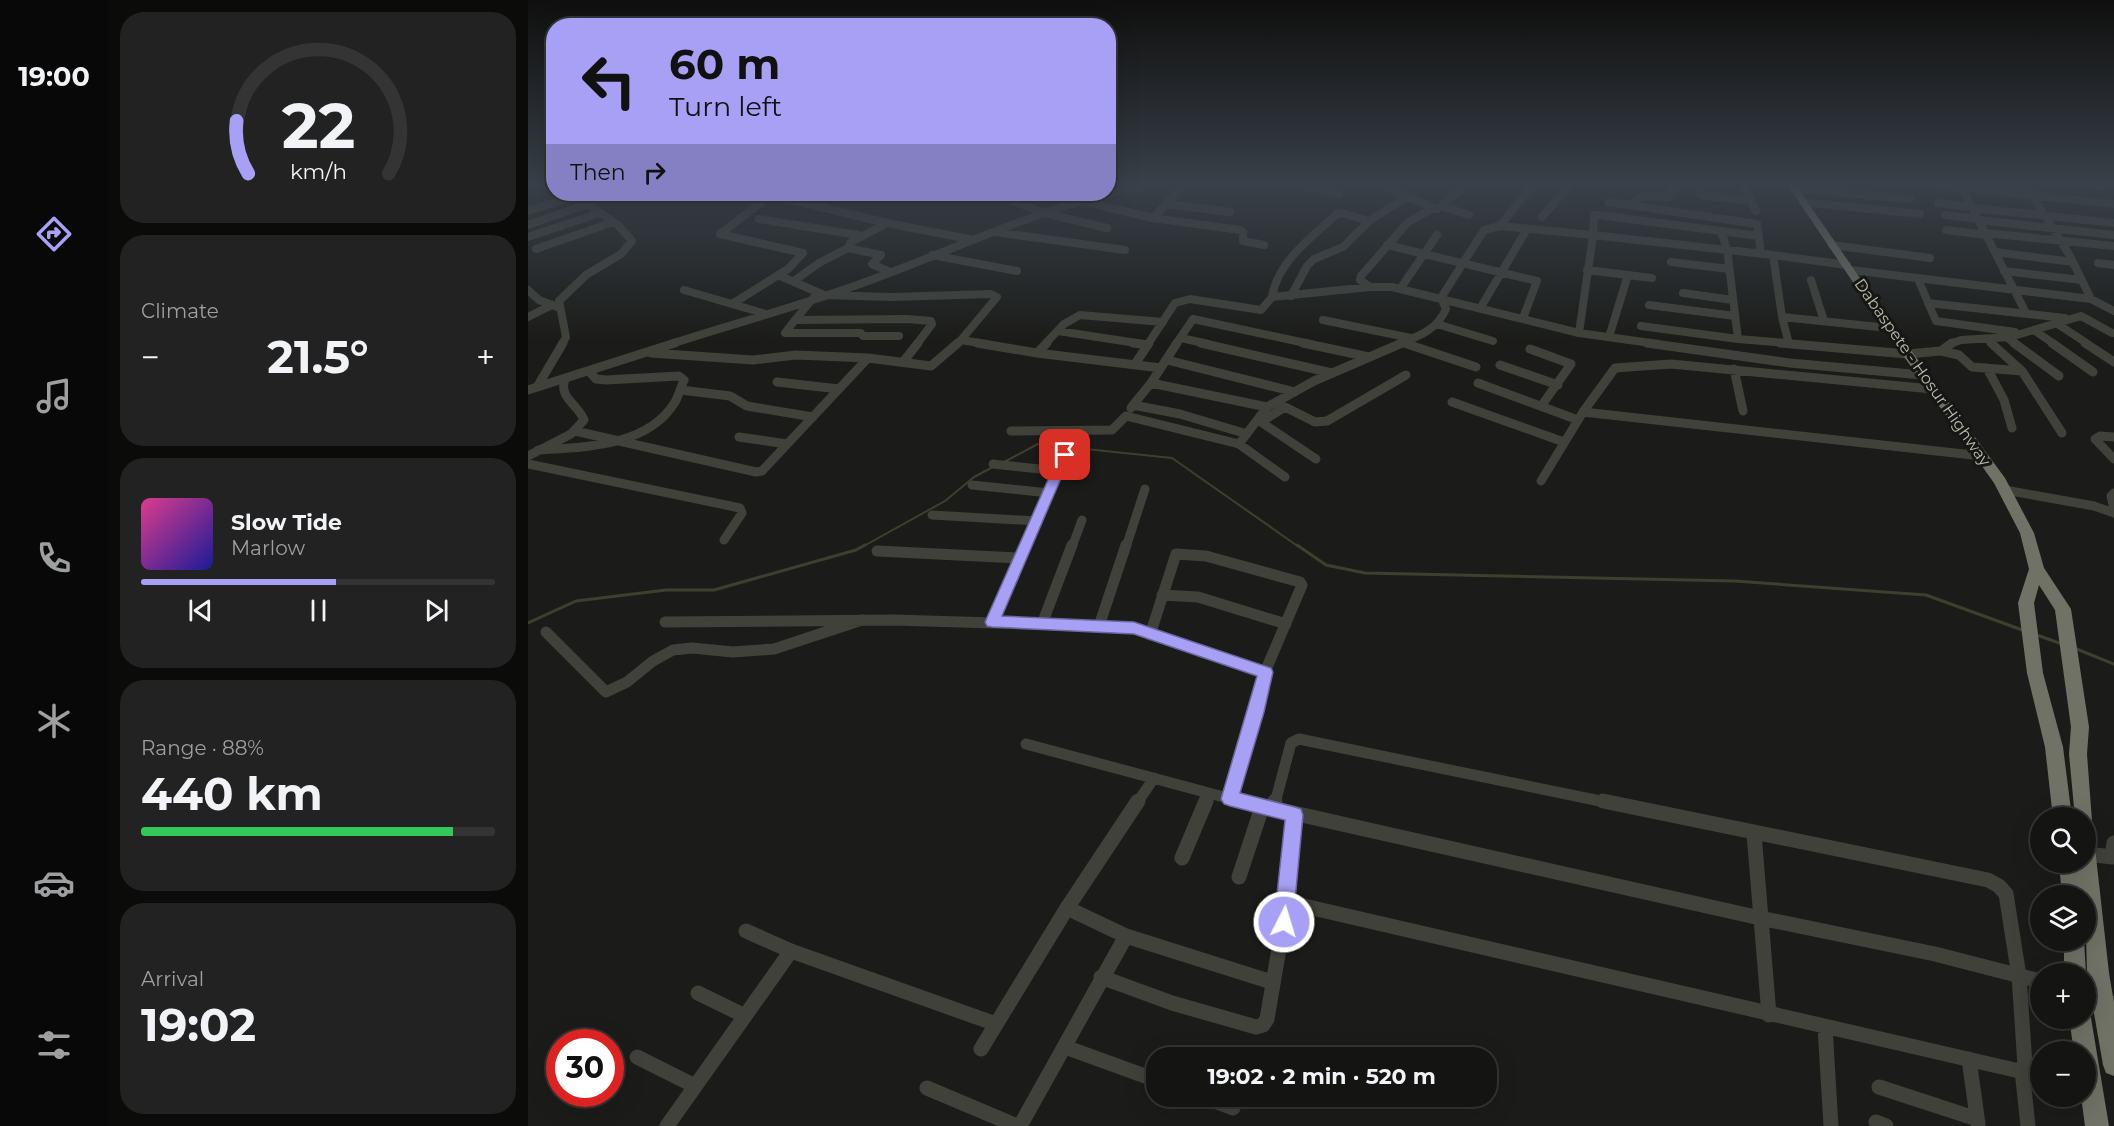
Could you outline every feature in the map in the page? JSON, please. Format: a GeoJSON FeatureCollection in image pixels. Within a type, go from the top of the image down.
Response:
{"type":"FeatureCollection","features":[{"type":"Feature","properties":{"kind":"highway","name":"Dabaspete - Hosur Highway"},"geometry":{"type":"LineString","coordinates":[[1826,237],[1906,354],[2005,490],[2027,532],[2037,569],[2063,609],[2080,728],[2078,754],[2083,807]]}},
{"type":"Feature","properties":{"kind":"highway"},"geometry":{"type":"LineString","coordinates":[[2037,569],[2026,603],[2035,673],[2054,747],[2062,807]]}},
{"type":"Feature","properties":{"kind":"highway"},"geometry":{"type":"LineString","coordinates":[[2054,747],[2078,754]]}},
{"type":"Feature","properties":{"kind":"highway"},"geometry":{"type":"LineString","coordinates":[[2081,873],[2093,929],[2100,999],[2114,1065]]}},
{"type":"Feature","properties":{"kind":"highway"},"geometry":{"type":"LineString","coordinates":[[2082,1029],[2097,1126]]}},
{"type":"Feature","properties":{"kind":"street"},"geometry":{"type":"LineString","coordinates":[[536,249],[572,237]]}},
{"type":"Feature","properties":{"kind":"street"},"geometry":{"type":"LineString","coordinates":[[528,317],[556,307],[559,301],[586,275],[621,254],[632,241],[628,237]]}},
{"type":"Feature","properties":{"kind":"street"},"geometry":{"type":"LineString","coordinates":[[732,304],[799,260],[803,253],[735,237]]}},
{"type":"Feature","properties":{"kind":"street"},"geometry":{"type":"LineString","coordinates":[[953,237],[970,240]]}},
{"type":"Feature","properties":{"kind":"street"},"geometry":{"type":"LineString","coordinates":[[528,390],[824,295],[979,237]]}},
{"type":"Feature","properties":{"kind":"street"},"geometry":{"type":"LineString","coordinates":[[1026,237],[1125,250]]}},
{"type":"Feature","properties":{"kind":"street"},"geometry":{"type":"LineString","coordinates":[[1243,237],[1243,241],[1264,245]]}},
{"type":"Feature","properties":{"kind":"street"},"geometry":{"type":"LineString","coordinates":[[1135,364],[1174,303],[1183,300],[1200,300],[1261,310],[1272,297],[1272,285],[1296,254],[1314,237]]}},
{"type":"Feature","properties":{"kind":"street"},"geometry":{"type":"LineString","coordinates":[[1291,296],[1307,266],[1314,259],[1343,247],[1353,237]]}},
{"type":"Feature","properties":{"kind":"street"},"geometry":{"type":"LineString","coordinates":[[1370,287],[1359,278],[1395,237]]}},
{"type":"Feature","properties":{"kind":"street"},"geometry":{"type":"LineString","coordinates":[[1400,289],[1436,237]]}},
{"type":"Feature","properties":{"kind":"street"},"geometry":{"type":"LineString","coordinates":[[1441,298],[1479,237]]}},
{"type":"Feature","properties":{"kind":"street"},"geometry":{"type":"LineString","coordinates":[[1481,307],[1523,237]]}},
{"type":"Feature","properties":{"kind":"street"},"geometry":{"type":"LineString","coordinates":[[1579,333],[1593,237]]}},
{"type":"Feature","properties":{"kind":"street"},"geometry":{"type":"LineString","coordinates":[[1607,237],[1773,255],[1918,279],[2114,301]]}},
{"type":"Feature","properties":{"kind":"street"},"geometry":{"type":"LineString","coordinates":[[1665,237],[1665,243]]}},
{"type":"Feature","properties":{"kind":"street"},"geometry":{"type":"LineString","coordinates":[[1723,237],[1727,249],[1738,339]]}},
{"type":"Feature","properties":{"kind":"street"},"geometry":{"type":"LineString","coordinates":[[1758,237],[1761,254]]}},
{"type":"Feature","properties":{"kind":"street"},"geometry":{"type":"LineString","coordinates":[[1988,237],[2025,313]]}},
{"type":"Feature","properties":{"kind":"street"},"geometry":{"type":"LineString","coordinates":[[2018,237],[2114,246]]}},
{"type":"Feature","properties":{"kind":"street"},"geometry":{"type":"LineString","coordinates":[[2058,237],[2091,299],[2114,311]]}},
{"type":"Feature","properties":{"kind":"street"},"geometry":{"type":"LineString","coordinates":[[848,248],[850,242],[859,238]]}},
{"type":"Feature","properties":{"kind":"street"},"geometry":{"type":"LineString","coordinates":[[1387,245],[1537,281],[1523,318]]}},
{"type":"Feature","properties":{"kind":"street"},"geometry":{"type":"LineString","coordinates":[[1832,245],[1930,258]]}},
{"type":"Feature","properties":{"kind":"street"},"geometry":{"type":"LineString","coordinates":[[794,281],[819,262],[848,248],[881,255],[872,264],[890,272]]}},
{"type":"Feature","properties":{"kind":"street"},"geometry":{"type":"LineString","coordinates":[[1995,252],[2073,262]]}},
{"type":"Feature","properties":{"kind":"street"},"geometry":{"type":"LineString","coordinates":[[931,255],[1017,271]]}},
{"type":"Feature","properties":{"kind":"street"},"geometry":{"type":"LineString","coordinates":[[1773,255],[1782,316],[1789,344]]}},
{"type":"Feature","properties":{"kind":"street"},"geometry":{"type":"LineString","coordinates":[[1671,262],[1729,269]]}},
{"type":"Feature","properties":{"kind":"street"},"geometry":{"type":"LineString","coordinates":[[2098,263],[2114,265]]}},
{"type":"Feature","properties":{"kind":"street"},"geometry":{"type":"LineString","coordinates":[[1587,270],[1652,278]]}},
{"type":"Feature","properties":{"kind":"street"},"geometry":{"type":"LineString","coordinates":[[2004,271],[2082,280]]}},
{"type":"Feature","properties":{"kind":"street"},"geometry":{"type":"LineString","coordinates":[[644,353],[746,360],[786,355],[868,358],[934,365],[961,340],[997,297],[995,295],[892,297],[824,295],[778,275]]}},
{"type":"Feature","properties":{"kind":"street"},"geometry":{"type":"LineString","coordinates":[[1609,337],[1628,275]]}},
{"type":"Feature","properties":{"kind":"street"},"geometry":{"type":"LineString","coordinates":[[1918,279],[1938,322],[2009,334],[2059,376]]}},
{"type":"Feature","properties":{"kind":"street"},"geometry":{"type":"LineString","coordinates":[[1811,280],[1824,321]]}},
{"type":"Feature","properties":{"kind":"street"},"geometry":{"type":"LineString","coordinates":[[1272,297],[1370,287],[1400,289],[1481,307],[1579,333],[1809,365],[1922,375]]}},
{"type":"Feature","properties":{"kind":"street"},"geometry":{"type":"LineString","coordinates":[[528,290],[532,299],[556,307]]}},
{"type":"Feature","properties":{"kind":"street"},"geometry":{"type":"LineString","coordinates":[[684,290],[764,313]]}},
{"type":"Feature","properties":{"kind":"street"},"geometry":{"type":"LineString","coordinates":[[1683,293],[1732,300]]}},
{"type":"Feature","properties":{"kind":"street"},"geometry":{"type":"LineString","coordinates":[[814,297],[784,330],[785,333],[861,333],[863,336],[899,336]]}},
{"type":"Feature","properties":{"kind":"street"},"geometry":{"type":"LineString","coordinates":[[1239,444],[1267,408],[1332,373],[1427,332],[1437,324],[1446,309],[1441,298]]}},
{"type":"Feature","properties":{"kind":"street"},"geometry":{"type":"LineString","coordinates":[[1928,303],[2068,319]]}},
{"type":"Feature","properties":{"kind":"street"},"geometry":{"type":"LineString","coordinates":[[1649,305],[1735,316]]}},
{"type":"Feature","properties":{"kind":"street"},"geometry":{"type":"LineString","coordinates":[[537,387],[566,337],[556,307]]}},
{"type":"Feature","properties":{"kind":"street"},"geometry":{"type":"LineString","coordinates":[[2003,311],[2009,334]]}},
{"type":"Feature","properties":{"kind":"street"},"geometry":{"type":"LineString","coordinates":[[1037,353],[1072,319],[1084,314],[1163,322]]}},
{"type":"Feature","properties":{"kind":"street"},"geometry":{"type":"LineString","coordinates":[[1782,316],[1888,328]]}},
{"type":"Feature","properties":{"kind":"street"},"geometry":{"type":"LineString","coordinates":[[1941,351],[1953,342],[2024,333],[2084,316],[2112,333]]}},
{"type":"Feature","properties":{"kind":"street"},"geometry":{"type":"LineString","coordinates":[[795,320],[907,319],[931,321],[932,324],[903,362]]}},
{"type":"Feature","properties":{"kind":"street"},"geometry":{"type":"LineString","coordinates":[[1011,431],[1112,430],[1126,416],[1151,383],[1193,319],[1369,357]]}},
{"type":"Feature","properties":{"kind":"street"},"geometry":{"type":"LineString","coordinates":[[1323,320],[1407,340],[1476,367]]}},
{"type":"Feature","properties":{"kind":"street"},"geometry":{"type":"LineString","coordinates":[[2056,323],[2114,362]]}},
{"type":"Feature","properties":{"kind":"street"},"geometry":{"type":"LineString","coordinates":[[1437,324],[1493,341]]}},
{"type":"Feature","properties":{"kind":"street"},"geometry":{"type":"LineString","coordinates":[[1641,326],[1738,339],[1906,354],[1941,351],[1961,356],[1969,366],[2022,371]]}},
{"type":"Feature","properties":{"kind":"street"},"geometry":{"type":"LineString","coordinates":[[2034,330],[2092,372]]}},
{"type":"Feature","properties":{"kind":"street"},"geometry":{"type":"LineString","coordinates":[[1058,331],[1148,345]]}},
{"type":"Feature","properties":{"kind":"street"},"geometry":{"type":"LineString","coordinates":[[1181,338],[1332,373]]}},
{"type":"Feature","properties":{"kind":"street"},"geometry":{"type":"LineString","coordinates":[[1987,339],[2022,371],[2062,433]]}},
{"type":"Feature","properties":{"kind":"street"},"geometry":{"type":"LineString","coordinates":[[961,340],[1037,353],[1161,368]]}},
{"type":"Feature","properties":{"kind":"street"},"geometry":{"type":"LineString","coordinates":[[1530,349],[1571,364],[1542,405]]}},
{"type":"Feature","properties":{"kind":"street"},"geometry":{"type":"LineString","coordinates":[[575,431],[756,472],[765,470],[868,358]]}},
{"type":"Feature","properties":{"kind":"street"},"geometry":{"type":"LineString","coordinates":[[1167,360],[1295,392]]}},
{"type":"Feature","properties":{"kind":"street"},"geometry":{"type":"LineString","coordinates":[[1541,481],[1580,416],[1615,368],[1671,364],[1932,389]]}},
{"type":"Feature","properties":{"kind":"street"},"geometry":{"type":"LineString","coordinates":[[1500,365],[1558,385]]}},
{"type":"Feature","properties":{"kind":"street"},"geometry":{"type":"LineString","coordinates":[[1987,368],[2004,400],[2012,428]]}},
{"type":"Feature","properties":{"kind":"street"},"geometry":{"type":"LineString","coordinates":[[1734,369],[1743,411]]}},
{"type":"Feature","properties":{"kind":"street"},"geometry":{"type":"LineString","coordinates":[[538,450],[593,446],[616,441],[645,430],[664,419],[681,390],[684,380],[679,376],[606,380],[593,377],[589,371]]}},
{"type":"Feature","properties":{"kind":"street"},"geometry":{"type":"LineString","coordinates":[[1259,421],[1285,407],[1315,422],[1327,421],[1406,375]]}},
{"type":"Feature","properties":{"kind":"street"},"geometry":{"type":"LineString","coordinates":[[528,456],[575,431],[584,420],[584,417],[563,393],[562,385],[565,379]]}},
{"type":"Feature","properties":{"kind":"street"},"geometry":{"type":"LineString","coordinates":[[777,382],[839,389]]}},
{"type":"Feature","properties":{"kind":"street"},"geometry":{"type":"LineString","coordinates":[[1151,383],[1267,408]]}},
{"type":"Feature","properties":{"kind":"street"},"geometry":{"type":"LineString","coordinates":[[1478,383],[1580,416],[1982,456]]}},
{"type":"Feature","properties":{"kind":"street"},"geometry":{"type":"LineString","coordinates":[[681,390],[730,396],[747,406],[813,417]]}},
{"type":"Feature","properties":{"kind":"street"},"geometry":{"type":"LineString","coordinates":[[1452,402],[1564,442]]}},
{"type":"Feature","properties":{"kind":"street"},"geometry":{"type":"LineString","coordinates":[[1133,405],[1180,414],[1247,434]]}},
{"type":"Feature","properties":{"kind":"street"},"geometry":{"type":"LineString","coordinates":[[1126,416],[1239,444],[1285,477]]}},
{"type":"Feature","properties":{"kind":"street"},"geometry":{"type":"LineString","coordinates":[[1259,421],[1316,459]]}},
{"type":"Feature","properties":{"kind":"street"},"geometry":{"type":"LineString","coordinates":[[2114,437],[2100,436],[2095,439],[2114,459]]}},
{"type":"Feature","properties":{"kind":"street"},"geometry":{"type":"LineString","coordinates":[[739,437],[787,444]]}},
{"type":"Feature","properties":{"kind":"street"},"geometry":{"type":"LineString","coordinates":[[992,622],[1065,455]]}},
{"type":"Feature","properties":{"kind":"street"},"geometry":{"type":"LineString","coordinates":[[528,464],[740,508],[742,513],[740,518],[724,540]]}},
{"type":"Feature","properties":{"kind":"street"},"geometry":{"type":"LineString","coordinates":[[993,464],[1059,471]]}},
{"type":"Feature","properties":{"kind":"street"},"geometry":{"type":"LineString","coordinates":[[972,485],[1049,493]]}},
{"type":"Feature","properties":{"kind":"street"},"geometry":{"type":"LineString","coordinates":[[1099,626],[1145,489]]}},
{"type":"Feature","properties":{"kind":"street"},"geometry":{"type":"LineString","coordinates":[[2005,490],[2114,511],[2111,496],[2114,493]]}},
{"type":"Feature","properties":{"kind":"street"},"geometry":{"type":"LineString","coordinates":[[932,515],[1036,521]]}},
{"type":"Feature","properties":{"kind":"street"},"geometry":{"type":"LineString","coordinates":[[1042,624],[1082,520]]}},
{"type":"Feature","properties":{"kind":"street"},"geometry":{"type":"LineString","coordinates":[[877,550],[1020,558]]}},
{"type":"Feature","properties":{"kind":"street"},"geometry":{"type":"LineString","coordinates":[[1150,635],[1176,554],[1206,556],[1300,582],[1301,589],[1265,672],[1256,712],[1230,799]]}},
{"type":"Feature","properties":{"kind":"street"},"geometry":{"type":"LineString","coordinates":[[1162,595],[1198,597],[1286,624]]}},
{"type":"Feature","properties":{"kind":"street"},"geometry":{"type":"LineString","coordinates":[[546,632],[606,692],[621,687],[656,658],[670,651],[685,648],[737,653],[764,651],[786,647],[813,635],[841,630],[866,619]]}},
{"type":"Feature","properties":{"kind":"street"},"geometry":{"type":"LineString","coordinates":[[665,622],[866,619],[1134,628],[1265,672]]}},
{"type":"Feature","properties":{"kind":"street"},"geometry":{"type":"LineString","coordinates":[[1239,877],[1291,743],[1299,739],[1754,834],[1988,880],[2000,886],[2006,894],[2019,976],[2025,1066],[2022,1070],[2028,1126]]}},
{"type":"Feature","properties":{"kind":"street"},"geometry":{"type":"LineString","coordinates":[[1026,744],[1267,809],[1760,918],[1935,954],[2030,979]]}},
{"type":"Feature","properties":{"kind":"street"},"geometry":{"type":"LineString","coordinates":[[981,1049],[1067,908],[1154,778]]}},
{"type":"Feature","properties":{"kind":"street"},"geometry":{"type":"LineString","coordinates":[[1182,858],[1209,793]]}},
{"type":"Feature","properties":{"kind":"street"},"geometry":{"type":"LineString","coordinates":[[1101,977],[1172,1003],[1256,1026],[1263,1025],[1268,1019],[1272,982],[1287,902],[1295,815]]}},
{"type":"Feature","properties":{"kind":"street"},"geometry":{"type":"LineString","coordinates":[[1754,834],[1769,1015]]}},
{"type":"Feature","properties":{"kind":"street"},"geometry":{"type":"LineString","coordinates":[[2096,858],[2112,857],[2114,843]]}},
{"type":"Feature","properties":{"kind":"street"},"geometry":{"type":"LineString","coordinates":[[1287,902],[1769,1015],[2022,1070]]}},
{"type":"Feature","properties":{"kind":"street"},"geometry":{"type":"LineString","coordinates":[[1067,908],[1126,936],[1272,982]]}},
{"type":"Feature","properties":{"kind":"street"},"geometry":{"type":"LineString","coordinates":[[746,931],[791,951],[996,1024]]}},
{"type":"Feature","properties":{"kind":"street"},"geometry":{"type":"LineString","coordinates":[[927,1088],[1018,1126],[1065,1047],[1101,977],[1126,936]]}},
{"type":"Feature","properties":{"kind":"street"},"geometry":{"type":"LineString","coordinates":[[667,1126],[791,951]]}},
{"type":"Feature","properties":{"kind":"street"},"geometry":{"type":"LineString","coordinates":[[698,993],[745,1016]]}},
{"type":"Feature","properties":{"kind":"street"},"geometry":{"type":"LineString","coordinates":[[1825,1027],[1831,1126]]}},
{"type":"Feature","properties":{"kind":"street"},"geometry":{"type":"LineString","coordinates":[[1065,1047],[1146,1076]]}},
{"type":"Feature","properties":{"kind":"street"},"geometry":{"type":"LineString","coordinates":[[637,1058],[695,1086]]}},
{"type":"Feature","properties":{"kind":"street"},"geometry":{"type":"LineString","coordinates":[[1879,1087],[1978,1123],[1969,1059]]}},
{"type":"Feature","properties":{"kind":"waterway"},"geometry":{"type":"LineString","coordinates":[[1004,462],[1038,444],[1172,458],[1299,547]]}},
{"type":"Feature","properties":{"kind":"waterway"},"geometry":{"type":"LineString","coordinates":[[862,547],[945,501],[974,477],[993,467]]}},
{"type":"Feature","properties":{"kind":"waterway"},"geometry":{"type":"LineString","coordinates":[[528,623],[576,601],[666,590],[714,590],[856,550],[865,545]]}},
{"type":"Feature","properties":{"kind":"waterway"},"geometry":{"type":"LineString","coordinates":[[1297,545],[1326,565],[1365,573],[1735,581],[1926,595],[2025,631]]}},
{"type":"Feature","properties":{"kind":"waterway"},"geometry":{"type":"LineString","coordinates":[[2034,634],[2062,644]]}},
{"type":"Feature","properties":{"kind":"waterway"},"geometry":{"type":"LineString","coordinates":[[2074,648],[2114,664]]}},
{"type":"Feature","properties":{"kind":"route"},"geometry":{"type":"LineString","coordinates":[[1065,455],[992,622],[1134,628],[1265,672],[1256,712],[1230,799],[1295,815],[1284,922]]}}]}
